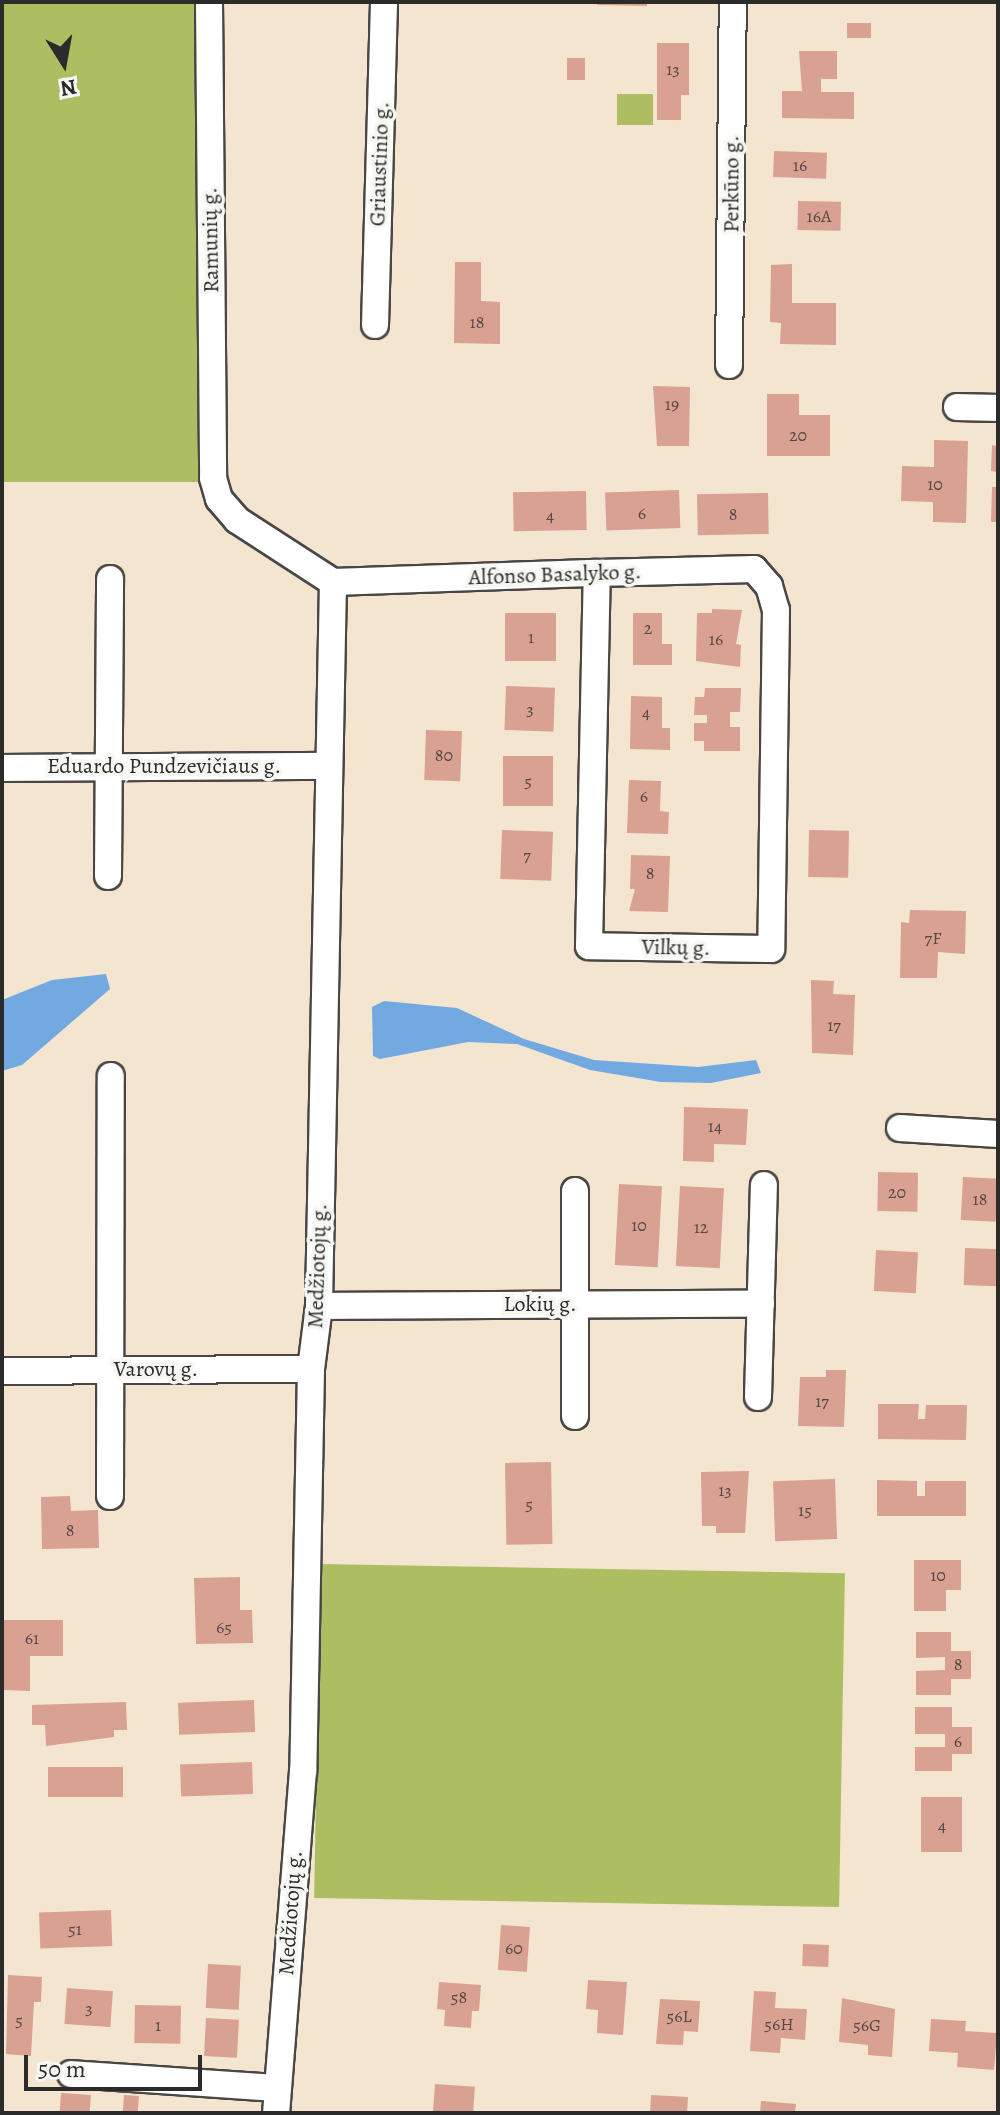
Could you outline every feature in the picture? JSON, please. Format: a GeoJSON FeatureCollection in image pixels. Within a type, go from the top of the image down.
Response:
{"type":"FeatureCollection","features":[{"type":"Feature","properties":{"kind":"street","name":"Ramunių g."},"geometry":{"type":"LineString","coordinates":[[209,2],[213,478],[219,499],[237,520],[333,582]]}},
{"type":"Feature","properties":{"kind":"street","name":"Griaustinio g."},"geometry":{"type":"LineString","coordinates":[[375,325],[384,2]]}},
{"type":"Feature","properties":{"kind":"street","name":"Perkūno g."},"geometry":{"type":"LineString","coordinates":[[729,365],[733,2]]}},
{"type":"Feature","properties":{"kind":"street"},"geometry":{"type":"LineString","coordinates":[[957,407],[998,408]]}},
{"type":"Feature","properties":{"kind":"street","name":"Alfonso Basalyko g."},"geometry":{"type":"LineString","coordinates":[[333,582],[754,569],[769,586]]}},
{"type":"Feature","properties":{"kind":"street","name":"Vilkų g."},"geometry":{"type":"LineString","coordinates":[[597,573],[589,946],[771,949],[776,610],[769,586]]}},
{"type":"Feature","properties":{"kind":"street"},"geometry":{"type":"LineString","coordinates":[[108,876],[110,579]]}},
{"type":"Feature","properties":{"kind":"street","name":"Medžiotojų g."},"geometry":{"type":"LineString","coordinates":[[277,2100],[303,1771],[311,1369],[319,1306],[327,766],[333,582]]}},
{"type":"Feature","properties":{"kind":"street","name":"Eduardo Pundzevičiaus g."},"geometry":{"type":"LineString","coordinates":[[2,768],[327,766]]}},
{"type":"Feature","properties":{"kind":"street"},"geometry":{"type":"LineString","coordinates":[[110,1496],[111,1076]]}},
{"type":"Feature","properties":{"kind":"street"},"geometry":{"type":"LineString","coordinates":[[900,1128],[998,1134]]}},
{"type":"Feature","properties":{"kind":"street"},"geometry":{"type":"LineString","coordinates":[[758,1397],[764,1185]]}},
{"type":"Feature","properties":{"kind":"street"},"geometry":{"type":"LineString","coordinates":[[575,1191],[575,1416]]}},
{"type":"Feature","properties":{"kind":"street","name":"Lokių g."},"geometry":{"type":"LineString","coordinates":[[319,1306],[761,1304]]}},
{"type":"Feature","properties":{"kind":"street","name":"Varovų g."},"geometry":{"type":"LineString","coordinates":[[2,1371],[311,1369]]}},
{"type":"Feature","properties":{"kind":"street"},"geometry":{"type":"LineString","coordinates":[[71,2074],[277,2100]]}},
{"type":"Feature","properties":{"kind":"green space"},"geometry":{"type":"Polygon","coordinates":[[[2,2],[201,2],[201,482],[2,482],[2,2]]]}},
{"type":"Feature","properties":{"kind":"green space"},"geometry":{"type":"Polygon","coordinates":[[[617,94],[653,94],[653,125],[617,125],[617,94]]]}},
{"type":"Feature","properties":{"kind":"green space"},"geometry":{"type":"Polygon","coordinates":[[[320,1564],[845,1573],[839,1907],[314,1898],[320,1564]]]}},
{"type":"Feature","properties":{"kind":"water"},"geometry":{"type":"Polygon","coordinates":[[[106,974],[110,989],[22,1065],[2,1071],[2,1000],[52,980],[106,974]]]}},
{"type":"Feature","properties":{"kind":"water"},"geometry":{"type":"Polygon","coordinates":[[[384,1001],[457,1008],[524,1039],[594,1060],[698,1067],[756,1060],[761,1073],[711,1083],[661,1082],[590,1070],[517,1044],[468,1042],[380,1059],[373,1056],[372,1007],[384,1001]]]}},
{"type":"Feature","properties":{"kind":"building"},"geometry":{"type":"Polygon","coordinates":[[[597,2],[647,2],[647,6],[597,5],[597,2]]]}},
{"type":"Feature","properties":{"kind":"building"},"geometry":{"type":"Polygon","coordinates":[[[847,23],[871,23],[871,38],[847,38],[847,23]]]}},
{"type":"Feature","properties":{"kind":"building"},"geometry":{"type":"Polygon","coordinates":[[[657,43],[689,43],[689,95],[681,95],[681,120],[657,120],[657,43]]]}},
{"type":"Feature","properties":{"kind":"building"},"geometry":{"type":"Polygon","coordinates":[[[799,51],[837,51],[837,79],[821,79],[821,92],[854,92],[854,119],[782,118],[782,91],[802,91],[799,51]]]}},
{"type":"Feature","properties":{"kind":"building"},"geometry":{"type":"Polygon","coordinates":[[[567,58],[585,58],[585,80],[567,80],[567,58]]]}},
{"type":"Feature","properties":{"kind":"building"},"geometry":{"type":"Polygon","coordinates":[[[774,151],[827,153],[826,179],[773,177],[774,151]]]}},
{"type":"Feature","properties":{"kind":"building"},"geometry":{"type":"Polygon","coordinates":[[[798,201],[841,202],[840,231],[797,230],[798,201]]]}},
{"type":"Feature","properties":{"kind":"building"},"geometry":{"type":"Polygon","coordinates":[[[455,262],[481,262],[481,301],[500,302],[500,344],[454,343],[455,262]]]}},
{"type":"Feature","properties":{"kind":"building"},"geometry":{"type":"Polygon","coordinates":[[[792,264],[792,303],[836,303],[836,345],[780,344],[781,323],[770,322],[771,265],[792,264]]]}},
{"type":"Feature","properties":{"kind":"building"},"geometry":{"type":"Polygon","coordinates":[[[653,386],[690,387],[689,446],[657,446],[653,386]]]}},
{"type":"Feature","properties":{"kind":"building"},"geometry":{"type":"Polygon","coordinates":[[[767,394],[799,394],[799,415],[830,415],[830,456],[767,456],[767,394]]]}},
{"type":"Feature","properties":{"kind":"building"},"geometry":{"type":"Polygon","coordinates":[[[934,440],[968,441],[966,523],[933,522],[933,502],[901,501],[902,466],[934,467],[934,440]]]}},
{"type":"Feature","properties":{"kind":"building"},"geometry":{"type":"Polygon","coordinates":[[[992,445],[998,446],[998,472],[991,471],[992,445]]]}},
{"type":"Feature","properties":{"kind":"building"},"geometry":{"type":"Polygon","coordinates":[[[992,487],[998,487],[998,522],[991,522],[992,487]]]}},
{"type":"Feature","properties":{"kind":"building"},"geometry":{"type":"Polygon","coordinates":[[[679,490],[680,528],[606,531],[605,493],[679,490]]]}},
{"type":"Feature","properties":{"kind":"building"},"geometry":{"type":"Polygon","coordinates":[[[586,491],[587,530],[514,531],[513,492],[586,491]]]}},
{"type":"Feature","properties":{"kind":"building"},"geometry":{"type":"Polygon","coordinates":[[[768,493],[769,534],[698,535],[697,494],[768,493]]]}},
{"type":"Feature","properties":{"kind":"building"},"geometry":{"type":"Polygon","coordinates":[[[712,609],[742,610],[736,644],[741,645],[740,667],[696,661],[697,613],[712,613],[712,609]]]}},
{"type":"Feature","properties":{"kind":"building"},"geometry":{"type":"Polygon","coordinates":[[[505,613],[556,613],[556,661],[505,661],[505,613]]]}},
{"type":"Feature","properties":{"kind":"building"},"geometry":{"type":"Polygon","coordinates":[[[633,613],[662,613],[662,644],[672,644],[672,665],[633,665],[633,613]]]}},
{"type":"Feature","properties":{"kind":"building"},"geometry":{"type":"Polygon","coordinates":[[[506,686],[555,688],[553,732],[504,730],[506,686]]]}},
{"type":"Feature","properties":{"kind":"building"},"geometry":{"type":"Polygon","coordinates":[[[705,688],[741,688],[740,712],[730,712],[730,727],[740,727],[740,751],[704,751],[704,741],[694,741],[694,723],[707,723],[707,715],[694,715],[695,697],[704,697],[705,688]]]}},
{"type":"Feature","properties":{"kind":"building"},"geometry":{"type":"Polygon","coordinates":[[[631,696],[662,697],[662,728],[670,728],[670,750],[630,749],[631,696]]]}},
{"type":"Feature","properties":{"kind":"building"},"geometry":{"type":"Polygon","coordinates":[[[426,730],[462,731],[460,781],[424,780],[426,730]]]}},
{"type":"Feature","properties":{"kind":"building"},"geometry":{"type":"Polygon","coordinates":[[[503,756],[553,756],[553,806],[503,806],[503,756]]]}},
{"type":"Feature","properties":{"kind":"building"},"geometry":{"type":"Polygon","coordinates":[[[629,780],[661,781],[660,811],[669,812],[668,834],[627,833],[629,780]]]}},
{"type":"Feature","properties":{"kind":"building"},"geometry":{"type":"Polygon","coordinates":[[[502,830],[553,832],[551,881],[500,879],[502,830]]]}},
{"type":"Feature","properties":{"kind":"building"},"geometry":{"type":"Polygon","coordinates":[[[809,830],[849,831],[848,878],[808,877],[809,830]]]}},
{"type":"Feature","properties":{"kind":"building"},"geometry":{"type":"Polygon","coordinates":[[[631,855],[670,856],[668,912],[629,911],[635,889],[630,889],[631,855]]]}},
{"type":"Feature","properties":{"kind":"building"},"geometry":{"type":"Polygon","coordinates":[[[910,910],[966,911],[965,954],[938,952],[937,978],[900,978],[901,922],[909,923],[910,910]]]}},
{"type":"Feature","properties":{"kind":"building"},"geometry":{"type":"Polygon","coordinates":[[[811,980],[834,981],[833,994],[855,995],[853,1055],[812,1053],[811,980]]]}},
{"type":"Feature","properties":{"kind":"building"},"geometry":{"type":"Polygon","coordinates":[[[684,1107],[748,1109],[746,1145],[714,1144],[714,1162],[683,1161],[684,1107]]]}},
{"type":"Feature","properties":{"kind":"building"},"geometry":{"type":"Polygon","coordinates":[[[878,1172],[918,1173],[917,1212],[877,1211],[878,1172]]]}},
{"type":"Feature","properties":{"kind":"building"},"geometry":{"type":"Polygon","coordinates":[[[963,1177],[998,1179],[996,1222],[961,1220],[963,1177]]]}},
{"type":"Feature","properties":{"kind":"building"},"geometry":{"type":"Polygon","coordinates":[[[619,1184],[662,1186],[658,1267],[615,1265],[619,1184]]]}},
{"type":"Feature","properties":{"kind":"building"},"geometry":{"type":"Polygon","coordinates":[[[680,1186],[724,1188],[720,1268],[676,1266],[680,1186]]]}},
{"type":"Feature","properties":{"kind":"building"},"geometry":{"type":"Polygon","coordinates":[[[965,1248],[998,1249],[997,1286],[964,1285],[965,1248]]]}},
{"type":"Feature","properties":{"kind":"building"},"geometry":{"type":"Polygon","coordinates":[[[876,1250],[918,1252],[916,1293],[874,1291],[876,1250]]]}},
{"type":"Feature","properties":{"kind":"building"},"geometry":{"type":"Polygon","coordinates":[[[826,1370],[846,1370],[844,1427],[798,1426],[800,1377],[826,1377],[826,1370]]]}},
{"type":"Feature","properties":{"kind":"building"},"geometry":{"type":"Polygon","coordinates":[[[878,1404],[919,1404],[918,1419],[925,1419],[926,1405],[967,1405],[966,1440],[878,1439],[878,1404]]]}},
{"type":"Feature","properties":{"kind":"building"},"geometry":{"type":"Polygon","coordinates":[[[551,1462],[552,1544],[506,1545],[505,1463],[551,1462]]]}},
{"type":"Feature","properties":{"kind":"building"},"geometry":{"type":"Polygon","coordinates":[[[749,1471],[745,1533],[716,1533],[716,1526],[702,1526],[701,1472],[749,1471]]]}},
{"type":"Feature","properties":{"kind":"building"},"geometry":{"type":"Polygon","coordinates":[[[835,1479],[837,1539],[775,1541],[773,1481],[835,1479]]]}},
{"type":"Feature","properties":{"kind":"building"},"geometry":{"type":"Polygon","coordinates":[[[877,1480],[917,1481],[917,1496],[925,1496],[925,1481],[966,1481],[966,1516],[877,1516],[877,1480]]]}},
{"type":"Feature","properties":{"kind":"building"},"geometry":{"type":"Polygon","coordinates":[[[70,1496],[71,1511],[98,1510],[99,1548],[42,1549],[41,1497],[70,1496]]]}},
{"type":"Feature","properties":{"kind":"building"},"geometry":{"type":"Polygon","coordinates":[[[914,1560],[961,1560],[961,1590],[946,1590],[946,1611],[914,1611],[914,1560]]]}},
{"type":"Feature","properties":{"kind":"building"},"geometry":{"type":"Polygon","coordinates":[[[240,1577],[240,1610],[252,1610],[253,1643],[196,1644],[194,1578],[240,1577]]]}},
{"type":"Feature","properties":{"kind":"building"},"geometry":{"type":"Polygon","coordinates":[[[2,1620],[63,1620],[63,1656],[30,1656],[30,1691],[2,1690],[2,1620]]]}},
{"type":"Feature","properties":{"kind":"building"},"geometry":{"type":"Polygon","coordinates":[[[916,1632],[951,1632],[951,1651],[971,1651],[971,1679],[951,1679],[951,1695],[916,1695],[916,1671],[945,1670],[945,1657],[916,1658],[916,1632]]]}},
{"type":"Feature","properties":{"kind":"building"},"geometry":{"type":"Polygon","coordinates":[[[254,1700],[255,1732],[179,1735],[178,1703],[254,1700]]]}},
{"type":"Feature","properties":{"kind":"building"},"geometry":{"type":"Polygon","coordinates":[[[126,1702],[127,1730],[114,1730],[114,1737],[46,1746],[45,1725],[32,1725],[32,1705],[126,1702]]]}},
{"type":"Feature","properties":{"kind":"building"},"geometry":{"type":"Polygon","coordinates":[[[915,1707],[952,1707],[952,1727],[972,1727],[972,1754],[952,1754],[952,1771],[915,1771],[915,1747],[945,1747],[945,1734],[915,1734],[915,1707]]]}},
{"type":"Feature","properties":{"kind":"building"},"geometry":{"type":"Polygon","coordinates":[[[252,1762],[253,1794],[181,1796],[180,1765],[252,1762]]]}},
{"type":"Feature","properties":{"kind":"building"},"geometry":{"type":"Polygon","coordinates":[[[48,1767],[123,1767],[123,1797],[48,1797],[48,1767]]]}},
{"type":"Feature","properties":{"kind":"building"},"geometry":{"type":"Polygon","coordinates":[[[921,1797],[962,1797],[962,1852],[921,1852],[921,1797]]]}},
{"type":"Feature","properties":{"kind":"building"},"geometry":{"type":"Polygon","coordinates":[[[111,1910],[112,1946],[40,1948],[39,1913],[111,1910]]]}},
{"type":"Feature","properties":{"kind":"building"},"geometry":{"type":"Polygon","coordinates":[[[501,1925],[530,1927],[527,1972],[498,1970],[501,1925]]]}},
{"type":"Feature","properties":{"kind":"building"},"geometry":{"type":"Polygon","coordinates":[[[803,1944],[829,1945],[828,1967],[802,1966],[803,1944]]]}},
{"type":"Feature","properties":{"kind":"building"},"geometry":{"type":"Polygon","coordinates":[[[208,1964],[241,1966],[239,2010],[206,2008],[208,1964]]]}},
{"type":"Feature","properties":{"kind":"building"},"geometry":{"type":"Polygon","coordinates":[[[8,1975],[42,1977],[41,2002],[34,2002],[31,2056],[6,2054],[8,1975]]]}},
{"type":"Feature","properties":{"kind":"building"},"geometry":{"type":"Polygon","coordinates":[[[588,1980],[627,1982],[623,2035],[597,2033],[598,2010],[586,2009],[588,1980]]]}},
{"type":"Feature","properties":{"kind":"building"},"geometry":{"type":"Polygon","coordinates":[[[439,1982],[481,1985],[479,2011],[472,2011],[471,2028],[444,2026],[445,2010],[437,2009],[439,1982]]]}},
{"type":"Feature","properties":{"kind":"building"},"geometry":{"type":"Polygon","coordinates":[[[67,1988],[113,1991],[110,2027],[64,2024],[67,1988]]]}},
{"type":"Feature","properties":{"kind":"building"},"geometry":{"type":"Polygon","coordinates":[[[754,1991],[776,1992],[775,2008],[807,2009],[805,2040],[781,2038],[780,2053],[750,2051],[754,1991]]]}},
{"type":"Feature","properties":{"kind":"building"},"geometry":{"type":"Polygon","coordinates":[[[842,1998],[895,2009],[892,2057],[868,2055],[868,2045],[839,2042],[842,1998]]]}},
{"type":"Feature","properties":{"kind":"building"},"geometry":{"type":"Polygon","coordinates":[[[660,1999],[700,2001],[698,2032],[684,2031],[683,2045],[656,2044],[660,1999]]]}},
{"type":"Feature","properties":{"kind":"building"},"geometry":{"type":"Polygon","coordinates":[[[135,2005],[181,2006],[180,2044],[134,2043],[135,2005]]]}},
{"type":"Feature","properties":{"kind":"building"},"geometry":{"type":"Polygon","coordinates":[[[206,2018],[239,2020],[237,2058],[204,2056],[206,2018]]]}},
{"type":"Feature","properties":{"kind":"building"},"geometry":{"type":"Polygon","coordinates":[[[931,2019],[966,2021],[965,2031],[997,2033],[994,2070],[957,2067],[958,2053],[929,2051],[931,2019]]]}},
{"type":"Feature","properties":{"kind":"building"},"geometry":{"type":"Polygon","coordinates":[[[435,2084],[475,2087],[473,2113],[433,2111],[435,2084]]]}},
{"type":"Feature","properties":{"kind":"building"},"geometry":{"type":"Polygon","coordinates":[[[61,2093],[91,2095],[90,2113],[60,2112],[61,2093]]]}},
{"type":"Feature","properties":{"kind":"building"},"geometry":{"type":"Polygon","coordinates":[[[124,2095],[139,2096],[138,2113],[123,2113],[124,2095]]]}},
{"type":"Feature","properties":{"kind":"building"},"geometry":{"type":"Polygon","coordinates":[[[651,2095],[688,2097],[687,2113],[650,2113],[651,2095]]]}},
{"type":"Feature","properties":{"kind":"building"},"geometry":{"type":"Polygon","coordinates":[[[761,2101],[796,2104],[795,2113],[760,2113],[761,2101]]]}}]}
